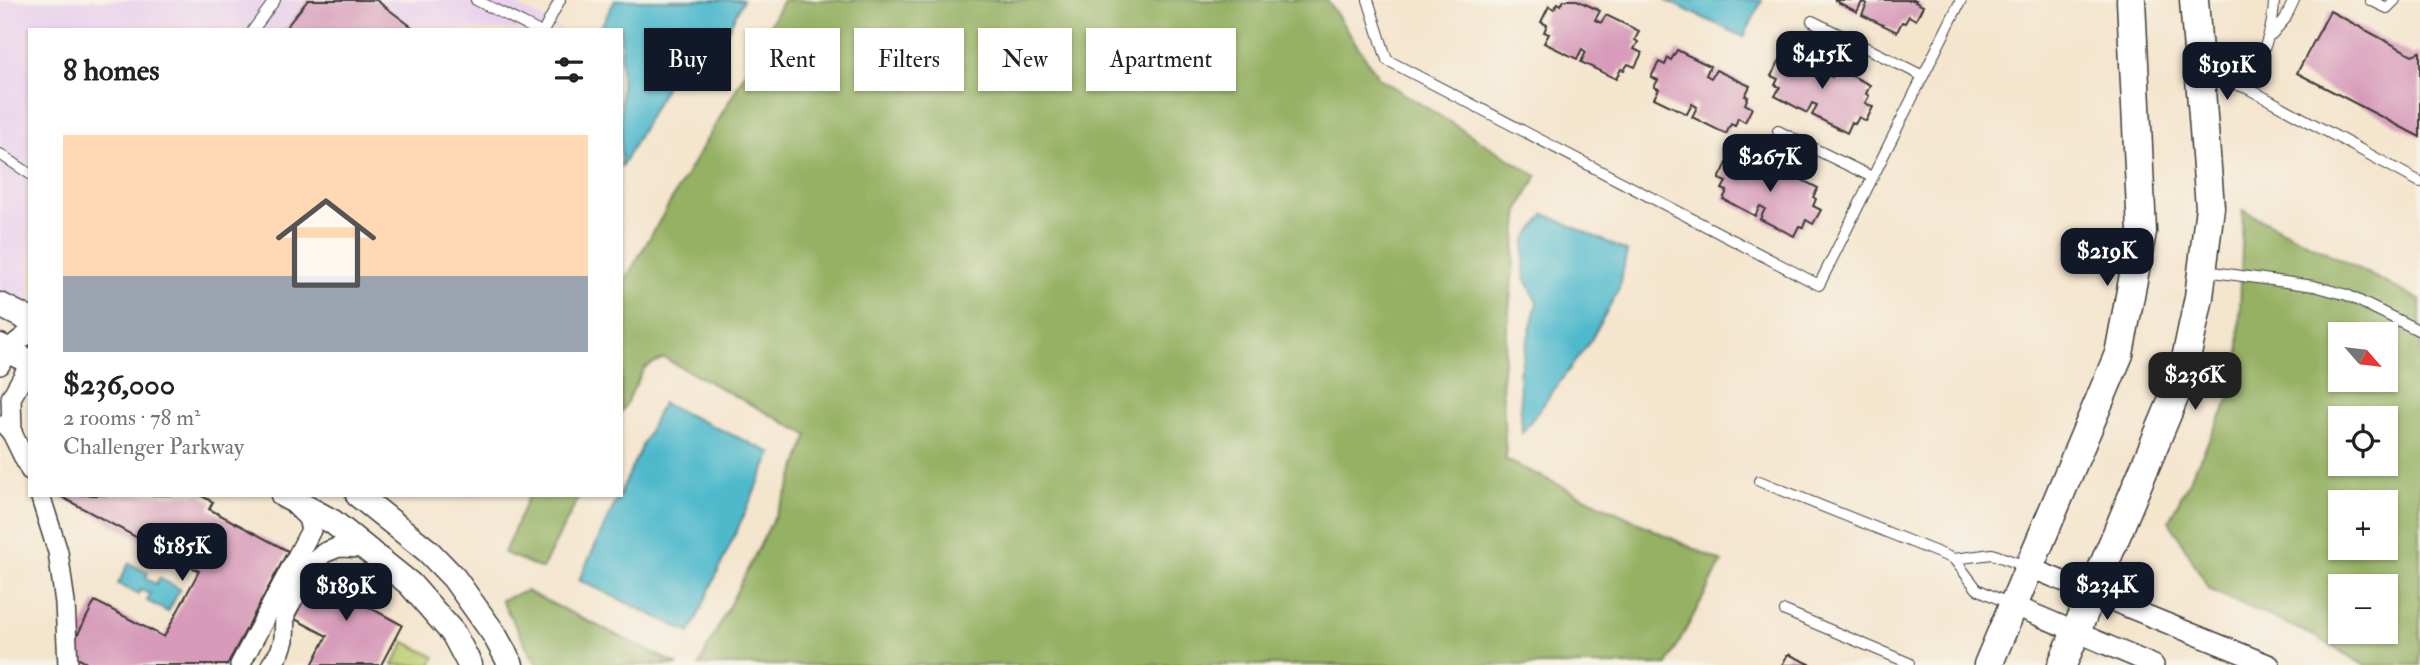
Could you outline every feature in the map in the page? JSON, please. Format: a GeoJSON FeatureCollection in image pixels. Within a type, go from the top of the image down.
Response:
{"type":"FeatureCollection","features":[{"type":"Feature","properties":{"kind":"main road"},"geometry":{"type":"LineString","coordinates":[[1988,665],[2119,354],[2142,232],[2131,0]]}},
{"type":"Feature","properties":{"kind":"main road"},"geometry":{"type":"LineString","coordinates":[[2062,665],[2182,378],[2202,270],[2210,207],[2194,0]]}},
{"type":"Feature","properties":{"kind":"street"},"geometry":{"type":"LineString","coordinates":[[0,305],[28,319]]}},
{"type":"Feature","properties":{"kind":"street"},"geometry":{"type":"LineString","coordinates":[[2,354],[28,334]]}},
{"type":"Feature","properties":{"kind":"street"},"geometry":{"type":"LineString","coordinates":[[2,354],[28,362]]}},
{"type":"Feature","properties":{"kind":"street"},"geometry":{"type":"LineString","coordinates":[[28,366],[6,398],[6,426],[28,466]]}},
{"type":"Feature","properties":{"kind":"street"},"geometry":{"type":"LineString","coordinates":[[41,497],[58,552],[65,603],[68,665]]}},
{"type":"Feature","properties":{"kind":"street"},"geometry":{"type":"LineString","coordinates":[[286,497],[322,526],[366,548],[410,584],[453,633],[470,665]]}},
{"type":"Feature","properties":{"kind":"street"},"geometry":{"type":"LineString","coordinates":[[360,497],[428,551],[454,578],[494,634],[511,665]]}},
{"type":"Feature","properties":{"kind":"street"},"geometry":{"type":"LineString","coordinates":[[240,665],[265,618],[322,526],[349,520],[368,524],[428,551]]}},
{"type":"Feature","properties":{"kind":"street"},"geometry":{"type":"LineString","coordinates":[[271,665],[280,652],[285,614],[313,563],[324,553],[339,547],[366,548]]}},
{"type":"Feature","properties":{"kind":"street"},"geometry":{"type":"LineString","coordinates":[[2028,567],[2270,665]]}},
{"type":"Feature","properties":{"kind":"street"},"geometry":{"type":"LineString","coordinates":[[2013,605],[2154,665]]}},
{"type":"Feature","properties":{"kind":"street"},"geometry":{"type":"LineString","coordinates":[[265,618],[284,629]]}},
{"type":"Feature","properties":{"kind":"lane"},"geometry":{"type":"LineString","coordinates":[[254,28],[275,0]]}},
{"type":"Feature","properties":{"kind":"lane"},"geometry":{"type":"LineString","coordinates":[[476,0],[532,28]]}},
{"type":"Feature","properties":{"kind":"lane"},"geometry":{"type":"LineString","coordinates":[[545,28],[560,0]]}},
{"type":"Feature","properties":{"kind":"lane"},"geometry":{"type":"LineString","coordinates":[[1367,0],[1387,60],[1819,285],[1961,0]]}},
{"type":"Feature","properties":{"kind":"lane"},"geometry":{"type":"LineString","coordinates":[[2248,88],[2270,36],[2274,0]]}},
{"type":"Feature","properties":{"kind":"lane"},"geometry":{"type":"LineString","coordinates":[[2270,36],[2285,19],[2294,0]]}},
{"type":"Feature","properties":{"kind":"lane"},"geometry":{"type":"LineString","coordinates":[[2370,0],[2387,8],[2395,0]]}},
{"type":"Feature","properties":{"kind":"lane"},"geometry":{"type":"LineString","coordinates":[[1812,21],[1923,76]]}},
{"type":"Feature","properties":{"kind":"lane"},"geometry":{"type":"LineString","coordinates":[[2200,78],[2219,79],[2248,88],[2420,182]]}},
{"type":"Feature","properties":{"kind":"lane"},"geometry":{"type":"LineString","coordinates":[[1778,131],[1872,177]]}},
{"type":"Feature","properties":{"kind":"lane"},"geometry":{"type":"LineString","coordinates":[[0,154],[28,173]]}},
{"type":"Feature","properties":{"kind":"lane"},"geometry":{"type":"LineString","coordinates":[[2202,270],[2314,286],[2347,295],[2420,331]]}},
{"type":"Feature","properties":{"kind":"lane"},"geometry":{"type":"LineString","coordinates":[[1759,481],[1954,559],[1992,554],[2028,567]]}},
{"type":"Feature","properties":{"kind":"lane"},"geometry":{"type":"LineString","coordinates":[[1954,559],[1977,589],[2013,605]]}},
{"type":"Feature","properties":{"kind":"lane"},"geometry":{"type":"LineString","coordinates":[[1785,611],[1909,663]]}},
{"type":"Feature","properties":{"kind":"shaded area"},"geometry":{"type":"Polygon","coordinates":[[[0,0],[506,0],[560,28],[28,28],[28,315],[0,301],[0,0]]]}},
{"type":"Feature","properties":{"kind":"green space"},"geometry":{"type":"Polygon","coordinates":[[[783,0],[1327,0],[1379,78],[1537,176],[1519,209],[1502,380],[1506,460],[1722,562],[1667,665],[699,665],[788,490],[808,435],[664,358],[645,367],[623,409],[623,284],[745,72],[745,91],[840,91],[840,28],[768,28],[783,0]]]}},
{"type":"Feature","properties":{"kind":"green space"},"geometry":{"type":"Polygon","coordinates":[[[2243,210],[2420,300],[2420,665],[2364,665],[2328,644],[2316,637],[2210,590],[2169,521],[2238,382],[2243,210]]]}},
{"type":"Feature","properties":{"kind":"green space"},"geometry":{"type":"Polygon","coordinates":[[[528,497],[579,497],[542,569],[504,553],[528,497]]]}},
{"type":"Feature","properties":{"kind":"green space"},"geometry":{"type":"Polygon","coordinates":[[[526,591],[678,665],[537,665],[501,600],[526,591]]]}},
{"type":"Feature","properties":{"kind":"green space"},"geometry":{"type":"Polygon","coordinates":[[[405,642],[435,657],[431,665],[393,665],[405,642]]]}},
{"type":"Feature","properties":{"kind":"water"},"geometry":{"type":"Polygon","coordinates":[[[615,0],[743,0],[729,28],[644,28],[644,91],[663,91],[623,164],[623,28],[600,28],[615,0]]]}},
{"type":"Feature","properties":{"kind":"water"},"geometry":{"type":"Polygon","coordinates":[[[1665,0],[1762,0],[1744,37],[1665,0]]]}},
{"type":"Feature","properties":{"kind":"water"},"geometry":{"type":"Polygon","coordinates":[[[1545,214],[1627,251],[1619,289],[1591,340],[1522,433],[1519,373],[1537,303],[1524,275],[1525,240],[1545,214]]]}},
{"type":"Feature","properties":{"kind":"water"},"geometry":{"type":"Polygon","coordinates":[[[662,403],[772,453],[690,633],[579,580],[618,497],[623,497],[623,487],[662,403]]]}},
{"type":"Feature","properties":{"kind":"water"},"geometry":{"type":"Polygon","coordinates":[[[129,563],[148,573],[146,579],[156,584],[159,578],[180,589],[168,612],[147,601],[150,594],[141,590],[138,594],[118,584],[129,563]]]}},
{"type":"Feature","properties":{"kind":"building"},"geometry":{"type":"Polygon","coordinates":[[[308,0],[376,0],[413,28],[286,28],[308,0]]]}},
{"type":"Feature","properties":{"kind":"building"},"geometry":{"type":"Polygon","coordinates":[[[1564,0],[1577,0],[1600,11],[1595,20],[1601,23],[1606,15],[1639,31],[1634,49],[1642,53],[1635,67],[1628,64],[1624,70],[1621,69],[1616,79],[1581,62],[1586,52],[1582,49],[1577,59],[1544,43],[1549,34],[1544,32],[1547,25],[1541,22],[1549,6],[1554,9],[1564,0]]]}},
{"type":"Feature","properties":{"kind":"building"},"geometry":{"type":"Polygon","coordinates":[[[1834,0],[1916,0],[1915,2],[1923,6],[1916,20],[1909,16],[1897,32],[1862,15],[1867,4],[1862,2],[1857,12],[1834,0]]]}},
{"type":"Feature","properties":{"kind":"building"},"geometry":{"type":"Polygon","coordinates":[[[2330,11],[2412,55],[2420,52],[2420,137],[2297,73],[2330,11]]]}},
{"type":"Feature","properties":{"kind":"building"},"geometry":{"type":"Polygon","coordinates":[[[1797,48],[1830,65],[1826,74],[1832,77],[1837,68],[1870,85],[1865,103],[1873,107],[1866,121],[1859,117],[1855,124],[1852,122],[1847,133],[1812,115],[1817,105],[1812,103],[1807,113],[1775,96],[1780,87],[1775,85],[1778,79],[1771,76],[1780,60],[1785,63],[1788,57],[1792,59],[1797,48]]]}},
{"type":"Feature","properties":{"kind":"building"},"geometry":{"type":"Polygon","coordinates":[[[1677,50],[1710,66],[1706,75],[1711,78],[1716,70],[1750,86],[1745,96],[1748,97],[1745,104],[1752,108],[1745,122],[1738,118],[1735,126],[1731,124],[1726,134],[1692,117],[1697,107],[1692,104],[1687,114],[1654,98],[1659,89],[1654,87],[1658,80],[1651,77],[1659,62],[1665,65],[1677,50]]]}},
{"type":"Feature","properties":{"kind":"building"},"geometry":{"type":"Polygon","coordinates":[[[1745,151],[1778,168],[1774,177],[1779,180],[1784,171],[1818,188],[1813,197],[1816,199],[1813,206],[1821,210],[1813,224],[1806,220],[1794,236],[1760,219],[1765,209],[1760,206],[1755,216],[1723,199],[1727,191],[1722,189],[1726,182],[1719,179],[1727,163],[1733,166],[1736,160],[1739,162],[1745,151]]]}},
{"type":"Feature","properties":{"kind":"building"},"geometry":{"type":"Polygon","coordinates":[[[62,497],[204,497],[213,502],[209,509],[288,551],[227,665],[90,665],[68,653],[95,601],[164,637],[199,571],[62,497]]]}},
{"type":"Feature","properties":{"kind":"building"},"geometry":{"type":"Polygon","coordinates":[[[319,568],[370,596],[365,605],[402,625],[381,665],[312,665],[327,636],[293,618],[319,568]]]}},
{"type":"Feature","properties":{"kind":"building"},"geometry":{"type":"Polygon","coordinates":[[[1788,654],[1812,665],[1782,665],[1788,654]]]}}]}
